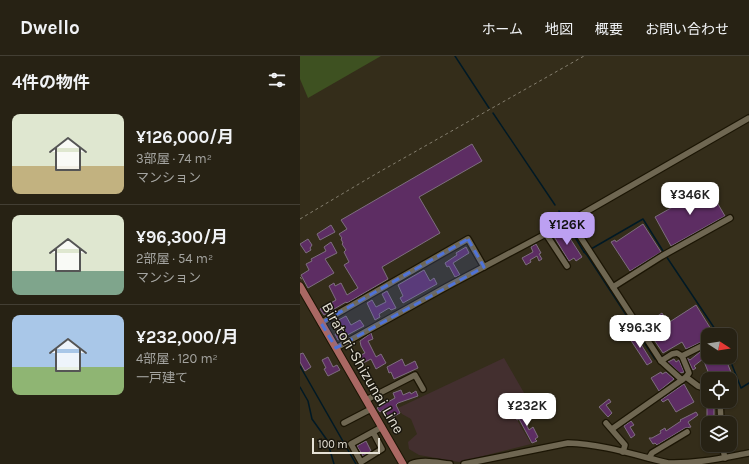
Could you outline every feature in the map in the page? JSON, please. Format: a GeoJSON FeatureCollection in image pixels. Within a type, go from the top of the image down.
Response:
{"type":"FeatureCollection","features":[{"type":"Feature","properties":{"kind":"main road","name":"Biratori-Shizunai Line"},"geometry":{"type":"LineString","coordinates":[[300,286],[403,464]]}},
{"type":"Feature","properties":{"kind":"street"},"geometry":{"type":"LineString","coordinates":[[336,348],[570,221],[749,118]]}},
{"type":"Feature","properties":{"kind":"street"},"geometry":{"type":"LineString","coordinates":[[613,287],[662,256],[730,218]]}},
{"type":"Feature","properties":{"kind":"street"},"geometry":{"type":"LineString","coordinates":[[570,221],[662,361],[668,368],[701,387]]}},
{"type":"Feature","properties":{"kind":"street"},"geometry":{"type":"LineString","coordinates":[[546,234],[567,266]]}},
{"type":"Feature","properties":{"kind":"street"},"geometry":{"type":"LineString","coordinates":[[321,323],[468,239],[484,267]]}},
{"type":"Feature","properties":{"kind":"street"},"geometry":{"type":"LineString","coordinates":[[682,356],[701,346]]}},
{"type":"Feature","properties":{"kind":"street"},"geometry":{"type":"LineString","coordinates":[[612,428],[689,373],[682,356],[677,353],[672,354],[662,361]]}},
{"type":"Feature","properties":{"kind":"street"},"geometry":{"type":"LineString","coordinates":[[366,400],[415,375],[423,389]]}},
{"type":"Feature","properties":{"kind":"street"},"geometry":{"type":"LineString","coordinates":[[344,424],[371,409]]}},
{"type":"Feature","properties":{"kind":"street"},"geometry":{"type":"LineString","coordinates":[[606,423],[612,428],[625,445],[623,452]]}},
{"type":"Feature","properties":{"kind":"street"},"geometry":{"type":"LineString","coordinates":[[373,432],[382,449],[361,462],[351,444],[382,427]]}},
{"type":"Feature","properties":{"kind":"street"},"geometry":{"type":"LineString","coordinates":[[649,458],[652,453],[687,432]]}},
{"type":"Feature","properties":{"kind":"street"},"geometry":{"type":"LineString","coordinates":[[464,464],[568,443],[584,444],[668,463],[680,464],[694,463],[749,453]]}},
{"type":"Feature","properties":{"kind":"street"},"geometry":{"type":"LineString","coordinates":[[724,452],[725,458]]}},
{"type":"Feature","properties":{"kind":"street"},"geometry":{"type":"LineString","coordinates":[[411,464],[417,462],[450,464]]}},
{"type":"Feature","properties":{"kind":"path"},"geometry":{"type":"LineString","coordinates":[[300,219],[374,175],[584,56]]}},
{"type":"Feature","properties":{"kind":"highlighted area"},"geometry":{"type":"Polygon","coordinates":[[[468,239],[484,267],[336,348],[321,323],[468,239]]]}},
{"type":"Feature","properties":{"kind":"shaded area"},"geometry":{"type":"Polygon","coordinates":[[[504,358],[527,398],[512,411],[531,444],[459,462],[419,455],[409,449],[408,442],[417,434],[411,419],[402,414],[398,408],[504,358]]]}},
{"type":"Feature","properties":{"kind":"green space"},"geometry":{"type":"Polygon","coordinates":[[[300,56],[381,56],[308,98],[300,79],[300,56]]]}},
{"type":"Feature","properties":{"kind":"building"},"geometry":{"type":"Polygon","coordinates":[[[472,144],[482,161],[419,197],[440,233],[382,267],[388,279],[324,315],[320,309],[336,300],[329,286],[334,283],[335,286],[341,283],[347,295],[358,288],[344,265],[349,262],[344,252],[346,250],[342,244],[342,238],[339,234],[347,229],[341,220],[472,144]]]}},
{"type":"Feature","properties":{"kind":"building"},"geometry":{"type":"Polygon","coordinates":[[[708,187],[725,216],[671,246],[655,217],[708,187]]]}},
{"type":"Feature","properties":{"kind":"building"},"geometry":{"type":"Polygon","coordinates":[[[643,224],[661,252],[630,271],[611,242],[615,240],[616,242],[643,224]]]}},
{"type":"Feature","properties":{"kind":"building"},"geometry":{"type":"Polygon","coordinates":[[[331,225],[335,232],[320,240],[317,234],[331,225]]]}},
{"type":"Feature","properties":{"kind":"building"},"geometry":{"type":"Polygon","coordinates":[[[564,229],[582,257],[576,261],[574,258],[569,261],[553,235],[564,229]]]}},
{"type":"Feature","properties":{"kind":"building"},"geometry":{"type":"Polygon","coordinates":[[[308,239],[312,245],[310,248],[311,250],[306,253],[300,244],[308,239]]]}},
{"type":"Feature","properties":{"kind":"building"},"geometry":{"type":"Polygon","coordinates":[[[331,242],[337,253],[325,259],[334,273],[308,288],[301,275],[309,270],[306,264],[312,261],[311,259],[326,251],[324,247],[331,242]]]}},
{"type":"Feature","properties":{"kind":"building"},"geometry":{"type":"Polygon","coordinates":[[[536,244],[541,253],[539,254],[542,259],[539,261],[537,256],[530,260],[531,262],[526,265],[522,258],[533,252],[531,247],[536,244]]]}},
{"type":"Feature","properties":{"kind":"building"},"geometry":{"type":"Polygon","coordinates":[[[466,247],[469,253],[453,263],[460,275],[455,277],[449,266],[447,267],[445,263],[457,255],[456,253],[466,247]]]}},
{"type":"Feature","properties":{"kind":"building"},"geometry":{"type":"Polygon","coordinates":[[[424,270],[430,281],[434,278],[437,284],[403,303],[400,298],[403,296],[398,285],[424,270]]]}},
{"type":"Feature","properties":{"kind":"building"},"geometry":{"type":"Polygon","coordinates":[[[387,291],[396,308],[391,310],[389,308],[379,314],[380,317],[375,320],[367,303],[372,300],[376,307],[386,302],[382,294],[387,291]]]}},
{"type":"Feature","properties":{"kind":"building"},"geometry":{"type":"Polygon","coordinates":[[[696,305],[710,328],[701,328],[701,342],[686,349],[682,342],[663,353],[644,325],[662,313],[668,323],[696,305]]]}},
{"type":"Feature","properties":{"kind":"building"},"geometry":{"type":"Polygon","coordinates":[[[346,316],[351,325],[360,320],[364,326],[338,340],[335,334],[338,332],[333,323],[346,316]]]}},
{"type":"Feature","properties":{"kind":"building"},"geometry":{"type":"Polygon","coordinates":[[[371,333],[373,339],[368,341],[376,357],[381,354],[386,363],[376,369],[371,359],[363,363],[359,356],[365,353],[360,341],[371,333]]]}},
{"type":"Feature","properties":{"kind":"building"},"geometry":{"type":"Polygon","coordinates":[[[634,333],[652,362],[647,365],[628,336],[634,333]]]}},
{"type":"Feature","properties":{"kind":"building"},"geometry":{"type":"Polygon","coordinates":[[[700,352],[701,361],[694,366],[696,368],[693,370],[687,358],[690,360],[700,352]]]}},
{"type":"Feature","properties":{"kind":"building"},"geometry":{"type":"Polygon","coordinates":[[[303,353],[311,367],[305,371],[300,362],[300,354],[303,353]]]}},
{"type":"Feature","properties":{"kind":"building"},"geometry":{"type":"Polygon","coordinates":[[[328,357],[333,367],[337,365],[340,370],[328,376],[324,369],[326,368],[322,360],[328,357]]]}},
{"type":"Feature","properties":{"kind":"building"},"geometry":{"type":"Polygon","coordinates":[[[402,359],[405,366],[415,361],[418,368],[394,379],[391,372],[389,373],[387,367],[402,359]]]}},
{"type":"Feature","properties":{"kind":"building"},"geometry":{"type":"Polygon","coordinates":[[[674,359],[676,362],[679,360],[684,372],[680,373],[668,362],[674,359]]]}},
{"type":"Feature","properties":{"kind":"building"},"geometry":{"type":"Polygon","coordinates":[[[705,364],[728,364],[731,372],[708,372],[705,364]]]}},
{"type":"Feature","properties":{"kind":"building"},"geometry":{"type":"Polygon","coordinates":[[[661,372],[662,374],[666,372],[674,379],[659,391],[651,378],[661,372]]]}},
{"type":"Feature","properties":{"kind":"building"},"geometry":{"type":"Polygon","coordinates":[[[684,384],[694,402],[676,412],[668,399],[663,402],[661,400],[684,384]]]}},
{"type":"Feature","properties":{"kind":"building"},"geometry":{"type":"Polygon","coordinates":[[[401,390],[403,395],[410,392],[411,394],[416,391],[418,396],[398,403],[396,405],[400,413],[389,419],[384,409],[380,412],[377,408],[395,398],[393,393],[401,390]]]}},
{"type":"Feature","properties":{"kind":"building"},"geometry":{"type":"Polygon","coordinates":[[[609,399],[611,402],[606,405],[612,413],[608,417],[599,407],[609,399]]]}},
{"type":"Feature","properties":{"kind":"building"},"geometry":{"type":"Polygon","coordinates":[[[707,408],[714,408],[714,416],[707,416],[707,408]]]}},
{"type":"Feature","properties":{"kind":"building"},"geometry":{"type":"Polygon","coordinates":[[[517,410],[518,413],[520,412],[529,430],[533,427],[538,437],[535,439],[537,441],[532,443],[519,419],[517,420],[513,411],[517,410]]]}},
{"type":"Feature","properties":{"kind":"building"},"geometry":{"type":"Polygon","coordinates":[[[696,412],[698,415],[688,422],[691,427],[685,428],[657,445],[655,443],[653,444],[649,438],[661,433],[660,431],[665,428],[666,431],[681,421],[680,420],[696,412]]]}},
{"type":"Feature","properties":{"kind":"building"},"geometry":{"type":"Polygon","coordinates":[[[631,421],[634,425],[630,427],[635,435],[631,438],[624,426],[631,421]]]}},
{"type":"Feature","properties":{"kind":"building"},"geometry":{"type":"Polygon","coordinates":[[[366,441],[371,451],[363,456],[357,446],[366,441]]]}},
{"type":"Feature","properties":{"kind":"waterway"},"geometry":{"type":"LineString","coordinates":[[455,56],[489,108]]}},
{"type":"Feature","properties":{"kind":"waterway"},"geometry":{"type":"LineString","coordinates":[[493,113],[555,205]]}},
{"type":"Feature","properties":{"kind":"waterway"},"geometry":{"type":"LineString","coordinates":[[559,211],[564,219]]}},
{"type":"Feature","properties":{"kind":"waterway"},"geometry":{"type":"LineString","coordinates":[[591,249],[643,219],[663,251]]}},
{"type":"Feature","properties":{"kind":"waterway"},"geometry":{"type":"LineString","coordinates":[[569,227],[584,252],[586,251]]}},
{"type":"Feature","properties":{"kind":"waterway"},"geometry":{"type":"LineString","coordinates":[[584,252],[655,359]]}},
{"type":"Feature","properties":{"kind":"waterway"},"geometry":{"type":"LineString","coordinates":[[666,256],[714,328]]}},
{"type":"Feature","properties":{"kind":"waterway"},"geometry":{"type":"LineString","coordinates":[[732,364],[741,388],[749,383]]}},
{"type":"Feature","properties":{"kind":"waterway"},"geometry":{"type":"LineString","coordinates":[[300,366],[356,464]]}},
{"type":"Feature","properties":{"kind":"waterway"},"geometry":{"type":"LineString","coordinates":[[300,387],[308,401],[312,419],[327,440],[334,464]]}}]}
